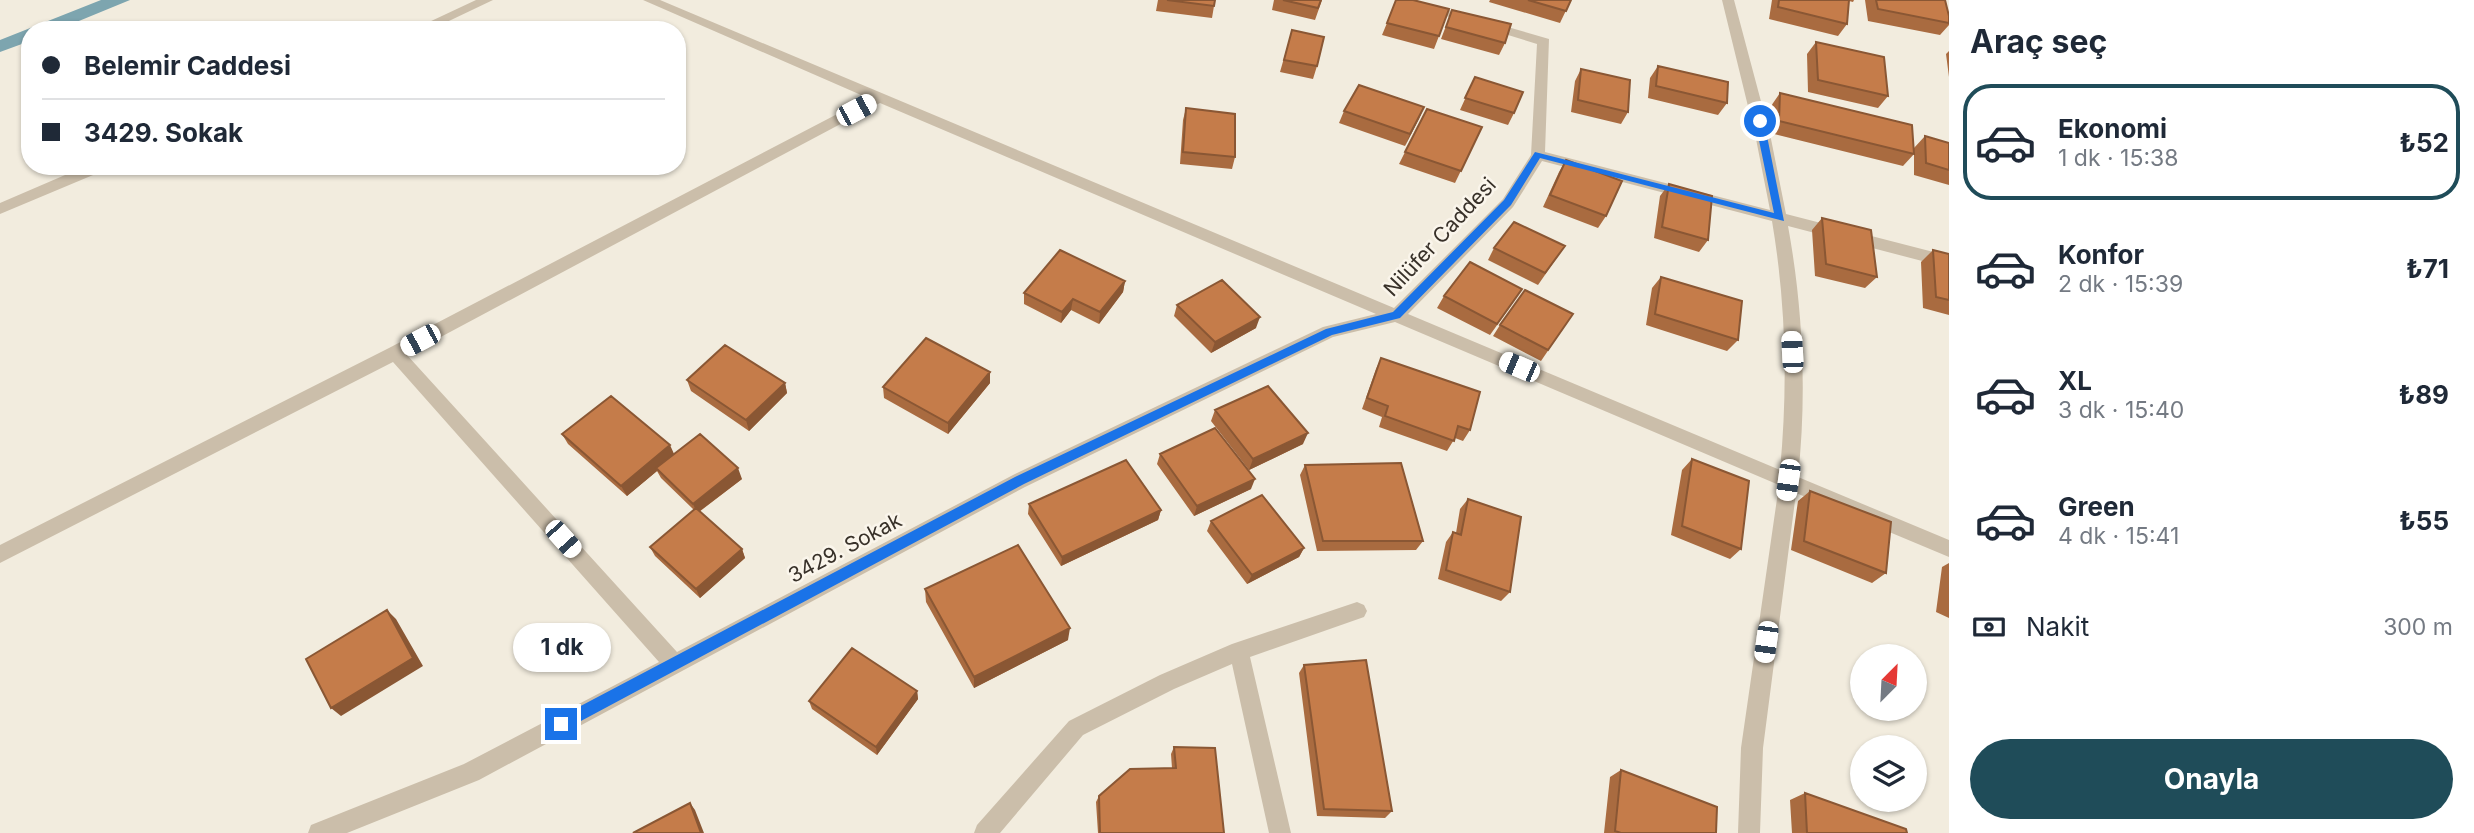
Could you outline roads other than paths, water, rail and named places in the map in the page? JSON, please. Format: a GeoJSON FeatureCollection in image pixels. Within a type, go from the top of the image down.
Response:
{"type":"FeatureCollection","features":[{"type":"Feature","properties":{"kind":"street"},"geometry":{"type":"LineString","coordinates":[[439,21],[487,0]]}},
{"type":"Feature","properties":{"kind":"street"},"geometry":{"type":"LineString","coordinates":[[649,0],[1396,315]]}},
{"type":"Feature","properties":{"kind":"street"},"geometry":{"type":"LineString","coordinates":[[1728,0],[1755,97],[1780,218],[1794,375],[1788,480],[1752,750],[1749,833]]}},
{"type":"Feature","properties":{"kind":"street","name":"Nilüfer Caddesi"},"geometry":{"type":"LineString","coordinates":[[1404,1],[1544,42],[1538,155],[1508,202],[1396,315],[1949,549]]}},
{"type":"Feature","properties":{"kind":"street"},"geometry":{"type":"LineString","coordinates":[[0,554],[396,353],[880,97]]}},
{"type":"Feature","properties":{"kind":"street"},"geometry":{"type":"LineString","coordinates":[[1538,155],[1949,262]]}},
{"type":"Feature","properties":{"kind":"street"},"geometry":{"type":"LineString","coordinates":[[0,209],[79,175]]}},
{"type":"Feature","properties":{"kind":"street","name":"3429. Sokak"},"geometry":{"type":"LineString","coordinates":[[319,833],[471,772],[1019,481],[1329,332],[1396,315]]}},
{"type":"Feature","properties":{"kind":"street"},"geometry":{"type":"LineString","coordinates":[[396,353],[674,664]]}},
{"type":"Feature","properties":{"kind":"street"},"geometry":{"type":"LineString","coordinates":[[985,833],[1076,728],[1167,682],[1239,651],[1357,611]]}},
{"type":"Feature","properties":{"kind":"street"},"geometry":{"type":"LineString","coordinates":[[1239,651],[1280,833]]}},
{"type":"Feature","properties":{"kind":"water"},"geometry":{"type":"Polygon","coordinates":[[[101,0],[130,0],[79,21],[48,21],[101,0]]]}},
{"type":"Feature","properties":{"kind":"water"},"geometry":{"type":"Polygon","coordinates":[[[21,32],[21,44],[0,52],[0,40],[21,32]]]}}]}
